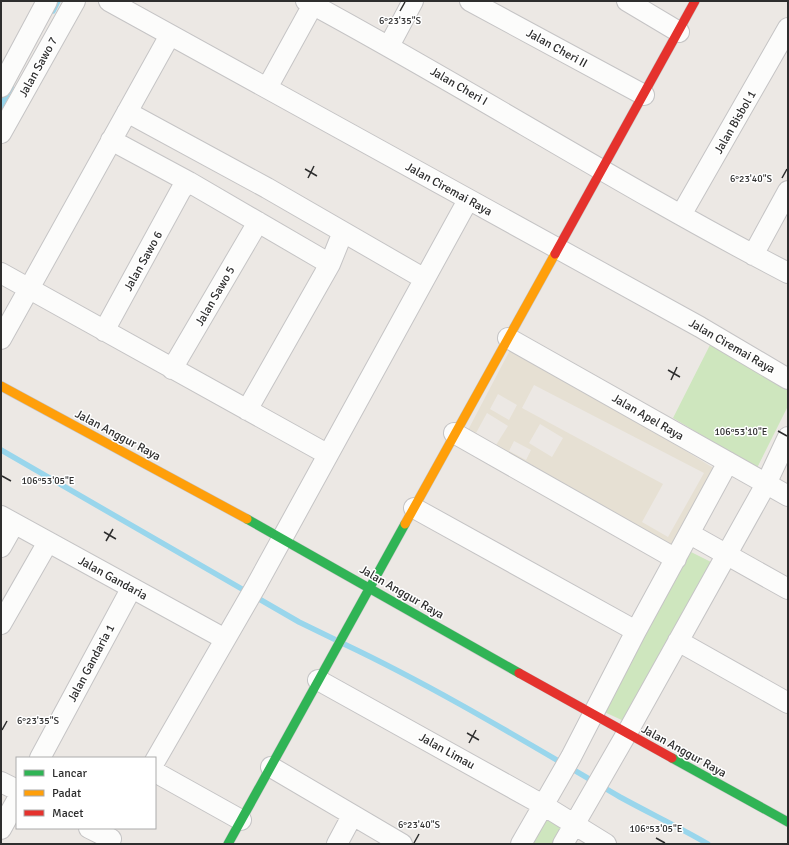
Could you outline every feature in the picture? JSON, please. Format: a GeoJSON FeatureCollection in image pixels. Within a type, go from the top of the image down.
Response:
{"type":"FeatureCollection","features":[{"type":"Feature","properties":{"kind":"street"},"geometry":{"type":"LineString","coordinates":[[1,87],[47,1]]}},
{"type":"Feature","properties":{"kind":"street","name":"Jalan Sawo 7"},"geometry":{"type":"LineString","coordinates":[[1,134],[75,1]]}},
{"type":"Feature","properties":{"kind":"street","name":"Jalan Ciremai Raya"},"geometry":{"type":"LineString","coordinates":[[109,1],[693,323],[788,379]]}},
{"type":"Feature","properties":{"kind":"street"},"geometry":{"type":"LineString","coordinates":[[389,46],[413,1]]}},
{"type":"Feature","properties":{"kind":"street","name":"Jalan Cheri II"},"geometry":{"type":"LineString","coordinates":[[470,1],[644,95]]}},
{"type":"Feature","properties":{"kind":"street"},"geometry":{"type":"LineString","coordinates":[[627,1],[679,32]]}},
{"type":"Feature","properties":{"kind":"street"},"geometry":{"type":"LineString","coordinates":[[228,844],[369,586],[603,169],[695,1]]}},
{"type":"Feature","properties":{"kind":"street"},"geometry":{"type":"LineString","coordinates":[[267,88],[312,2]]}},
{"type":"Feature","properties":{"kind":"street","name":"Jalan Cheri I"},"geometry":{"type":"LineString","coordinates":[[312,2],[681,215],[788,273]]}},
{"type":"Feature","properties":{"kind":"street","name":"Jalan Bisbol 1"},"geometry":{"type":"LineString","coordinates":[[681,215],[788,28]]}},
{"type":"Feature","properties":{"kind":"street"},"geometry":{"type":"LineString","coordinates":[[1,339],[170,35]]}},
{"type":"Feature","properties":{"kind":"street"},"geometry":{"type":"LineString","coordinates":[[127,112],[267,188],[423,278]]}},
{"type":"Feature","properties":{"kind":"street"},"geometry":{"type":"LineString","coordinates":[[111,140],[185,186],[258,222],[330,264]]}},
{"type":"Feature","properties":{"kind":"street","name":"Jalan Sawo 6"},"geometry":{"type":"LineString","coordinates":[[104,331],[185,186]]}},
{"type":"Feature","properties":{"kind":"street"},"geometry":{"type":"LineString","coordinates":[[753,255],[788,191]]}},
{"type":"Feature","properties":{"kind":"street"},"geometry":{"type":"LineString","coordinates":[[156,759],[243,606],[256,586],[423,278],[468,200]]}},
{"type":"Feature","properties":{"kind":"street","name":"Jalan Sawo 5"},"geometry":{"type":"LineString","coordinates":[[172,369],[258,222]]}},
{"type":"Feature","properties":{"kind":"street"},"geometry":{"type":"LineString","coordinates":[[247,410],[330,264],[343,232]]}},
{"type":"Feature","properties":{"kind":"street"},"geometry":{"type":"LineString","coordinates":[[1,273],[327,454]]}},
{"type":"Feature","properties":{"kind":"street","name":"Jalan Apel Raya"},"geometry":{"type":"LineString","coordinates":[[508,338],[788,496]]}},
{"type":"Feature","properties":{"kind":"street","name":"Jalan Anggur Raya"},"geometry":{"type":"LineString","coordinates":[[1,386],[369,586],[593,715],[788,822]]}},
{"type":"Feature","properties":{"kind":"street"},"geometry":{"type":"LineString","coordinates":[[454,433],[676,559]]}},
{"type":"Feature","properties":{"kind":"street"},"geometry":{"type":"LineString","coordinates":[[563,844],[627,733],[766,484],[788,437]]}},
{"type":"Feature","properties":{"kind":"street"},"geometry":{"type":"LineString","coordinates":[[521,844],[593,715],[636,630],[690,534],[728,462]]}},
{"type":"Feature","properties":{"kind":"street"},"geometry":{"type":"LineString","coordinates":[[414,508],[636,630]]}},
{"type":"Feature","properties":{"kind":"street"},"geometry":{"type":"LineString","coordinates":[[1,547],[8,520]]}},
{"type":"Feature","properties":{"kind":"street","name":"Jalan Gandaria"},"geometry":{"type":"LineString","coordinates":[[8,520],[224,639]]}},
{"type":"Feature","properties":{"kind":"street"},"geometry":{"type":"LineString","coordinates":[[690,534],[788,589]]}},
{"type":"Feature","properties":{"kind":"street"},"geometry":{"type":"LineString","coordinates":[[1,624],[48,542]]}},
{"type":"Feature","properties":{"kind":"street","name":"Jalan Gandaria 1"},"geometry":{"type":"LineString","coordinates":[[41,757],[131,589]]}},
{"type":"Feature","properties":{"kind":"street"},"geometry":{"type":"LineString","coordinates":[[678,641],[788,703]]}},
{"type":"Feature","properties":{"kind":"street","name":"Jalan Limau"},"geometry":{"type":"LineString","coordinates":[[318,680],[543,804],[606,844]]}},
{"type":"Feature","properties":{"kind":"street"},"geometry":{"type":"LineString","coordinates":[[271,767],[402,844]]}},
{"type":"Feature","properties":{"kind":"street"},"geometry":{"type":"LineString","coordinates":[[156,773],[241,820]]}},
{"type":"Feature","properties":{"kind":"street"},"geometry":{"type":"LineString","coordinates":[[1,782],[16,790]]}},
{"type":"Feature","properties":{"kind":"street"},"geometry":{"type":"LineString","coordinates":[[1,829],[16,802]]}},
{"type":"Feature","properties":{"kind":"street"},"geometry":{"type":"LineString","coordinates":[[338,844],[352,816]]}},
{"type":"Feature","properties":{"kind":"street"},"geometry":{"type":"LineString","coordinates":[[92,829],[112,837]]}},
{"type":"Feature","properties":{"kind":"shaded area"},"geometry":{"type":"Polygon","coordinates":[[[511,348],[631,417],[715,469],[674,547],[596,502],[467,432],[511,348]],[[534,385],[522,408],[663,484],[642,522],[668,537],[704,473],[534,385]],[[498,394],[490,409],[509,420],[517,405],[498,394]],[[487,413],[476,433],[496,445],[508,426],[487,413]],[[540,424],[529,443],[552,457],[563,438],[540,424]],[[514,441],[509,451],[526,460],[531,450],[514,441]]]}},
{"type":"Feature","properties":{"kind":"green space"},"geometry":{"type":"Polygon","coordinates":[[[711,343],[788,388],[788,406],[757,468],[673,418],[711,343]]]}},
{"type":"Feature","properties":{"kind":"green space"},"geometry":{"type":"Polygon","coordinates":[[[691,552],[715,564],[626,722],[600,710],[691,552]]]}},
{"type":"Feature","properties":{"kind":"green space"},"geometry":{"type":"Polygon","coordinates":[[[545,815],[563,827],[554,844],[528,844],[545,815]]]}},
{"type":"Feature","properties":{"kind":"waterway"},"geometry":{"type":"LineString","coordinates":[[53,11],[58,1]]}},
{"type":"Feature","properties":{"kind":"waterway"},"geometry":{"type":"LineString","coordinates":[[1,106],[11,87]]}},
{"type":"Feature","properties":{"kind":"waterway"},"geometry":{"type":"LineString","coordinates":[[1,450],[299,622],[336,640]]}},
{"type":"Feature","properties":{"kind":"waterway"},"geometry":{"type":"LineString","coordinates":[[344,644],[449,698],[620,797],[708,844]]}},
{"type":"Feature","properties":{"kind":"traffic: fast"},"geometry":{"type":"LineString","coordinates":[[247,519],[519,673]]}},
{"type":"Feature","properties":{"kind":"traffic: fast"},"geometry":{"type":"LineString","coordinates":[[228,844],[405,524]]}},
{"type":"Feature","properties":{"kind":"traffic: fast"},"geometry":{"type":"LineString","coordinates":[[672,758],[788,822]]}},
{"type":"Feature","properties":{"kind":"traffic: slow"},"geometry":{"type":"LineString","coordinates":[[405,524],[555,254]]}},
{"type":"Feature","properties":{"kind":"traffic: slow"},"geometry":{"type":"LineString","coordinates":[[1,386],[247,519]]}},
{"type":"Feature","properties":{"kind":"traffic: jam"},"geometry":{"type":"LineString","coordinates":[[555,254],[695,1]]}},
{"type":"Feature","properties":{"kind":"traffic: jam"},"geometry":{"type":"LineString","coordinates":[[519,673],[672,758]]}}]}
